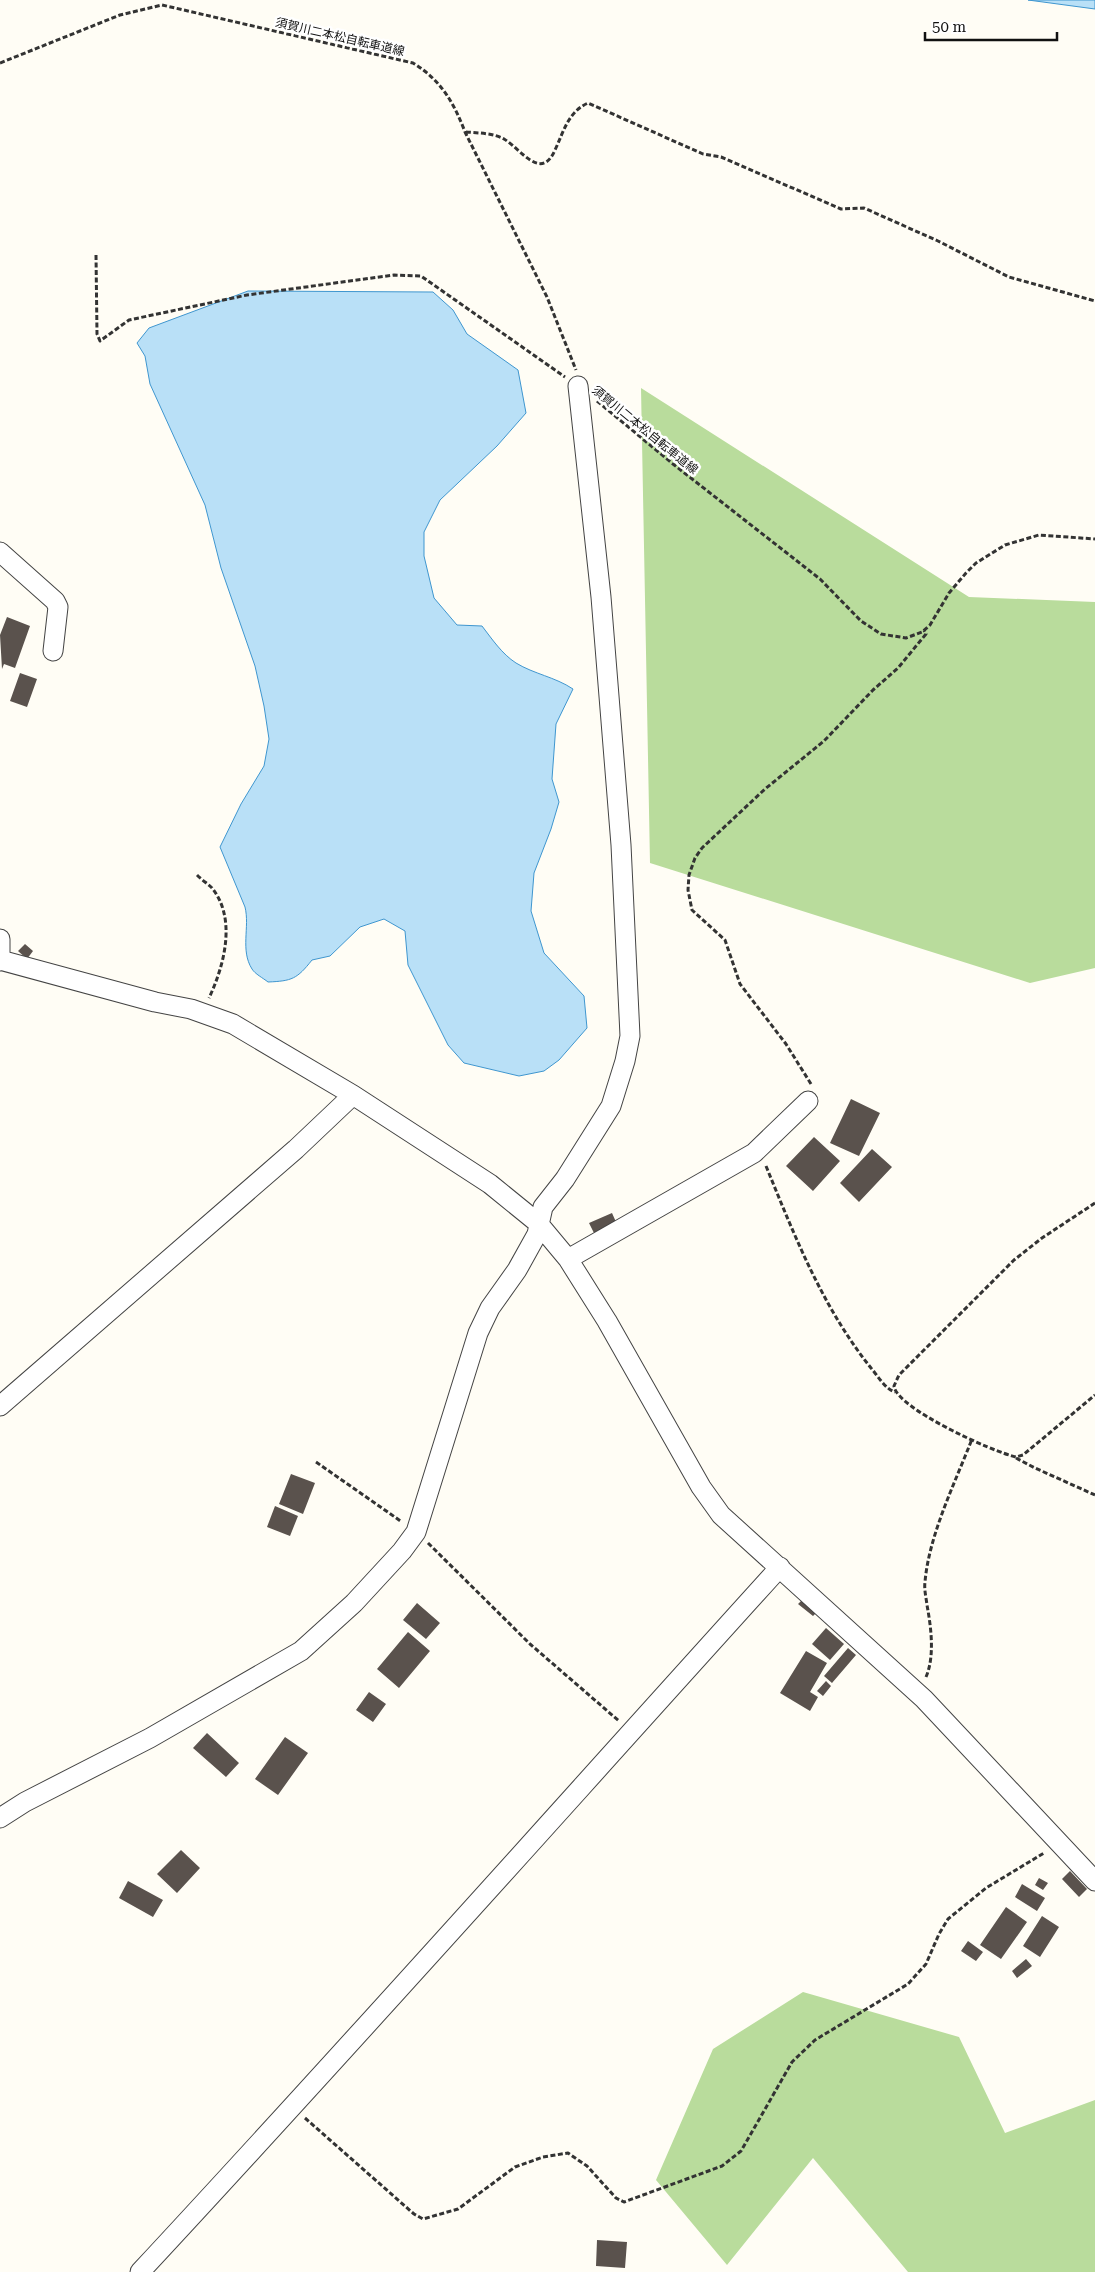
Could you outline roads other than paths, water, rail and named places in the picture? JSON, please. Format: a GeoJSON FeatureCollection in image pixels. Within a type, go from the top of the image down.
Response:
{"type":"FeatureCollection","features":[{"type":"Feature","properties":{"kind":"street"},"geometry":{"type":"LineString","coordinates":[[0,1818],[25,1802],[150,1738],[302,1652],[354,1603],[402,1551],[416,1532],[478,1333],[490,1308],[537,1234],[538,1222],[543,1208],[565,1178],[611,1106],[625,1061],[630,1036],[621,845],[601,597],[578,386]]}},
{"type":"Feature","properties":{"kind":"street"},"geometry":{"type":"LineString","coordinates":[[0,552],[57,605],[53,651]]}},
{"type":"Feature","properties":{"kind":"street"},"geometry":{"type":"LineString","coordinates":[[0,939],[0,960],[202,1012],[233,1024],[353,1095],[490,1184],[538,1222],[568,1259],[607,1321],[708,1499],[721,1515],[917,1693],[995,1773],[1095,1881]]}},
{"type":"Feature","properties":{"kind":"street"},"geometry":{"type":"LineString","coordinates":[[0,1406],[296,1149],[353,1095]]}},
{"type":"Feature","properties":{"kind":"street"},"geometry":{"type":"LineString","coordinates":[[568,1259],[760,1149],[808,1101]]}},
{"type":"Feature","properties":{"kind":"street"},"geometry":{"type":"LineString","coordinates":[[140,2272],[294,2107],[780,1567]]}},
{"type":"Feature","properties":{"kind":"water"},"geometry":{"type":"Polygon","coordinates":[[[1028,0],[1095,0],[1095,9],[1028,0]]]}},
{"type":"Feature","properties":{"kind":"water"},"geometry":{"type":"Polygon","coordinates":[[[248,291],[433,292],[453,310],[467,334],[518,370],[526,413],[497,446],[440,500],[424,532],[424,556],[434,598],[457,625],[482,626],[502,651],[516,663],[573,689],[556,724],[552,779],[559,802],[534,873],[531,911],[544,953],[584,996],[587,1028],[559,1060],[544,1071],[519,1076],[464,1063],[448,1045],[408,965],[405,931],[384,919],[360,927],[330,956],[312,960],[298,975],[289,980],[268,982],[253,971],[248,962],[245,907],[220,847],[241,804],[264,766],[269,739],[264,706],[255,666],[221,568],[205,505],[150,384],[145,356],[137,343],[149,328],[248,291]]]}}]}
